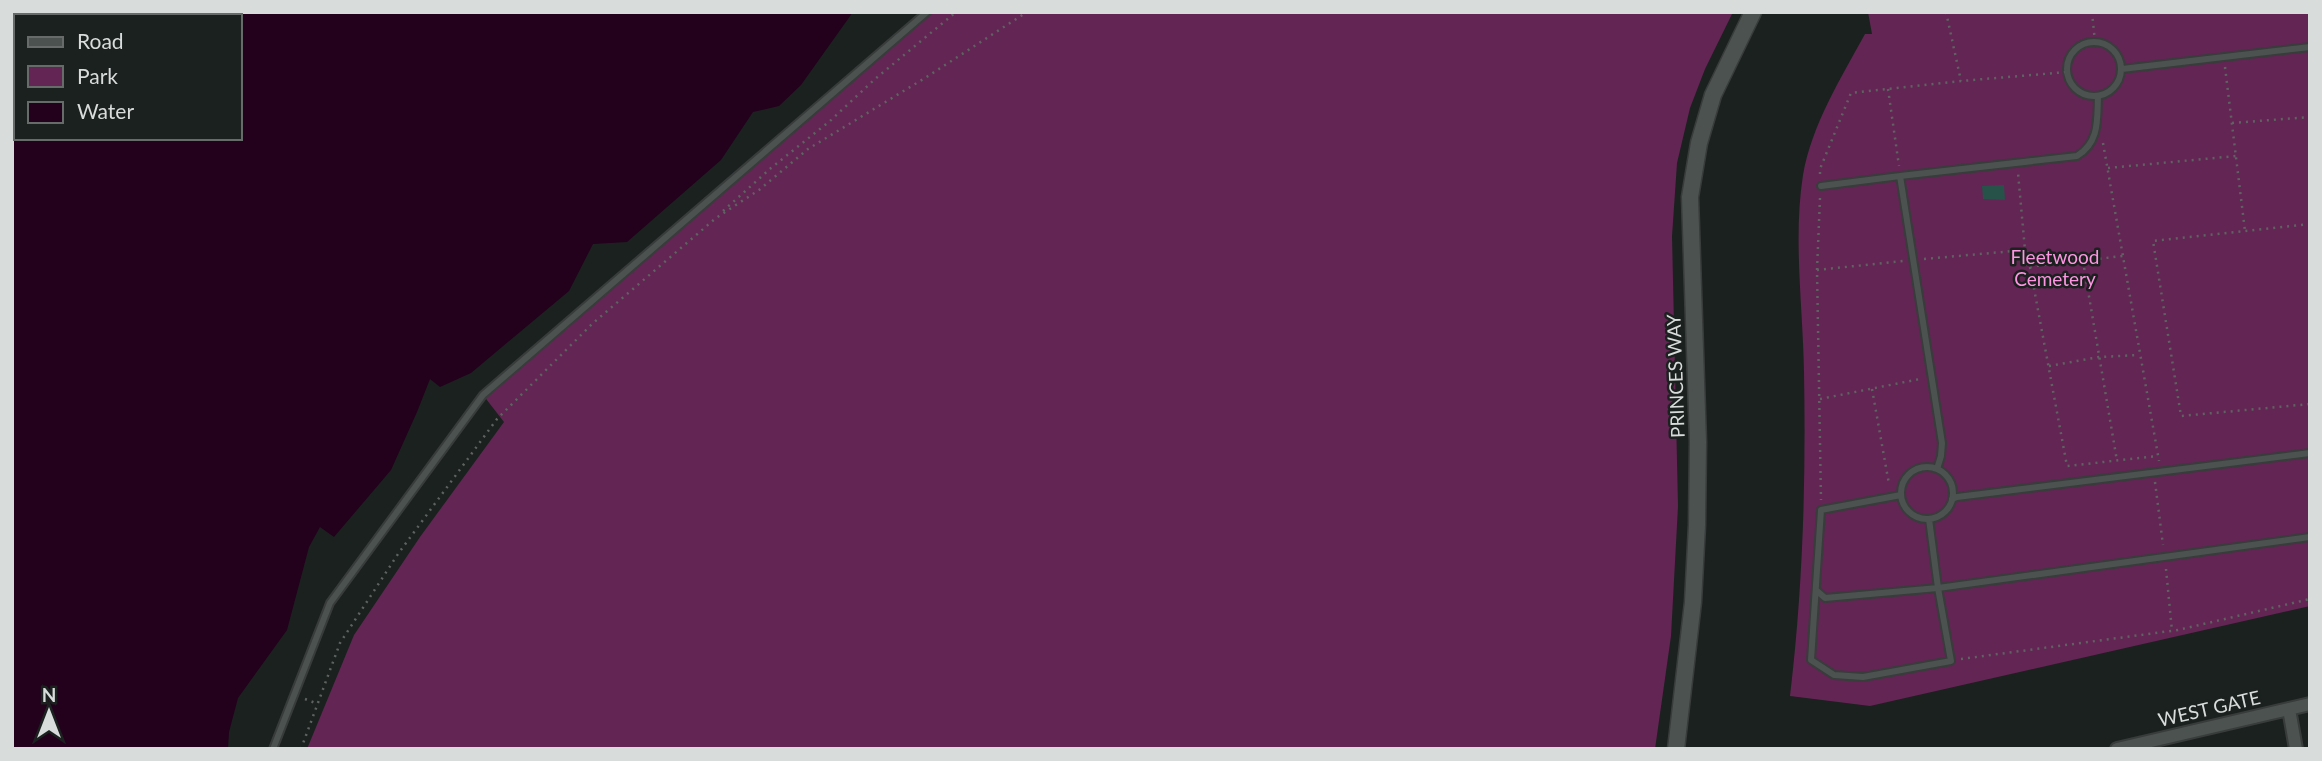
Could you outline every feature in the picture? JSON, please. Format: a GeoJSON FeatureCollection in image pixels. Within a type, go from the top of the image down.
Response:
{"type":"FeatureCollection","features":[{"type":"Feature","properties":{"kind":"street","name":"PRINCES WAY"},"geometry":{"type":"LineString","coordinates":[[1676,749],[1693,602],[1697,525],[1698,442],[1690,197],[1699,143],[1713,95],[1754,12]]}},
{"type":"Feature","properties":{"kind":"street","name":"WEST GATE"},"geometry":{"type":"LineString","coordinates":[[2117,749],[2310,704]]}},
{"type":"Feature","properties":{"kind":"street"},"geometry":{"type":"LineString","coordinates":[[2289,709],[2296,749]]}},
{"type":"Feature","properties":{"kind":"lane"},"geometry":{"type":"LineString","coordinates":[[273,749],[330,603],[483,395],[927,12]]}},
{"type":"Feature","properties":{"kind":"lane"},"geometry":{"type":"LineString","coordinates":[[2095,42],[2108,44],[2115,50],[2120,57],[2122,69],[2118,83],[2108,93],[2098,96],[2083,94],[2076,89],[2067,72],[2068,61],[2075,50],[2082,44],[2095,42]]}},
{"type":"Feature","properties":{"kind":"lane"},"geometry":{"type":"LineString","coordinates":[[2122,69],[2310,47]]}},
{"type":"Feature","properties":{"kind":"lane"},"geometry":{"type":"LineString","coordinates":[[1821,186],[2077,156],[2095,136],[2099,119],[2098,96]]}},
{"type":"Feature","properties":{"kind":"lane"},"geometry":{"type":"LineString","coordinates":[[1900,176],[1942,443],[1937,469]]}},
{"type":"Feature","properties":{"kind":"lane"},"geometry":{"type":"LineString","coordinates":[[1952,499],[2310,453]]}},
{"type":"Feature","properties":{"kind":"lane"},"geometry":{"type":"LineString","coordinates":[[1921,468],[1937,469],[1946,476],[1951,485],[1952,499],[1944,512],[1929,519],[1909,512],[1901,495],[1904,481],[1909,474],[1921,468]]}},
{"type":"Feature","properties":{"kind":"lane"},"geometry":{"type":"LineString","coordinates":[[1901,495],[1821,510],[1811,660],[1834,675],[1863,677],[1951,661],[1929,519]]}},
{"type":"Feature","properties":{"kind":"lane"},"geometry":{"type":"LineString","coordinates":[[1816,590],[1825,598],[1938,588],[2310,537]]}},
{"type":"Feature","properties":{"kind":"path"},"geometry":{"type":"LineString","coordinates":[[300,749],[340,643],[398,554],[498,419],[592,324],[956,12]]}},
{"type":"Feature","properties":{"kind":"path"},"geometry":{"type":"LineString","coordinates":[[716,218],[760,190],[808,149],[1027,12]]}},
{"type":"Feature","properties":{"kind":"path"},"geometry":{"type":"LineString","coordinates":[[1946,12],[1961,80]]}},
{"type":"Feature","properties":{"kind":"path"},"geometry":{"type":"LineString","coordinates":[[2092,12],[2095,42]]}},
{"type":"Feature","properties":{"kind":"path"},"geometry":{"type":"LineString","coordinates":[[2224,57],[2245,231]]}},
{"type":"Feature","properties":{"kind":"path"},"geometry":{"type":"LineString","coordinates":[[1821,510],[1817,270],[1820,169],[1852,93],[1961,80],[2067,72]]}},
{"type":"Feature","properties":{"kind":"path"},"geometry":{"type":"LineString","coordinates":[[1888,89],[1900,176]]}},
{"type":"Feature","properties":{"kind":"path"},"geometry":{"type":"LineString","coordinates":[[2232,123],[2310,117]]}},
{"type":"Feature","properties":{"kind":"path"},"geometry":{"type":"LineString","coordinates":[[2099,119],[2161,471]]}},
{"type":"Feature","properties":{"kind":"path"},"geometry":{"type":"LineString","coordinates":[[2108,168],[2236,156]]}},
{"type":"Feature","properties":{"kind":"path"},"geometry":{"type":"LineString","coordinates":[[2017,163],[2026,267],[2123,256]]}},
{"type":"Feature","properties":{"kind":"path"},"geometry":{"type":"LineString","coordinates":[[2310,224],[2153,241],[2181,416],[2310,404]]}},
{"type":"Feature","properties":{"kind":"path"},"geometry":{"type":"LineString","coordinates":[[1817,270],[2025,250]]}},
{"type":"Feature","properties":{"kind":"path"},"geometry":{"type":"LineString","coordinates":[[2083,261],[2117,460]]}},
{"type":"Feature","properties":{"kind":"path"},"geometry":{"type":"LineString","coordinates":[[2031,267],[2067,466],[2158,456]]}},
{"type":"Feature","properties":{"kind":"path"},"geometry":{"type":"LineString","coordinates":[[2049,366],[2099,357],[2140,355]]}},
{"type":"Feature","properties":{"kind":"path"},"geometry":{"type":"LineString","coordinates":[[1820,399],[1932,377]]}},
{"type":"Feature","properties":{"kind":"path"},"geometry":{"type":"LineString","coordinates":[[1872,389],[1891,498]]}},
{"type":"Feature","properties":{"kind":"path"},"geometry":{"type":"LineString","coordinates":[[1951,661],[2178,630],[2310,600]]}},
{"type":"Feature","properties":{"kind":"path"},"geometry":{"type":"LineString","coordinates":[[305,699],[318,704]]}},
{"type":"Feature","properties":{"kind":"green space"},"geometry":{"type":"Polygon","coordinates":[[[927,12],[1733,12],[1705,69],[1690,108],[1677,163],[1672,236],[1678,506],[1671,636],[1655,749],[307,749],[354,635],[420,537],[504,422],[483,395],[927,12]]]}},
{"type":"Feature","properties":{"kind":"green space","name":"Fleetwood Cemetery"},"geometry":{"type":"Polygon","coordinates":[[[1868,12],[2310,12],[2310,606],[1870,706],[1790,696],[1801,574],[1804,494],[1800,199],[1807,156],[1820,120],[1865,34],[1872,34],[1868,12]]]}},
{"type":"Feature","properties":{"kind":"water"},"geometry":{"type":"Polygon","coordinates":[[[12,12],[853,12],[801,85],[779,106],[753,112],[721,160],[627,242],[593,244],[569,291],[471,373],[440,387],[430,379],[391,470],[334,537],[320,527],[309,547],[287,630],[238,698],[229,732],[228,749],[12,749],[12,12]]]}},
{"type":"Feature","properties":{"kind":"building"},"geometry":{"type":"Polygon","coordinates":[[[2004,185],[2005,200],[1983,199],[1982,186],[2004,185]]]}}]}
